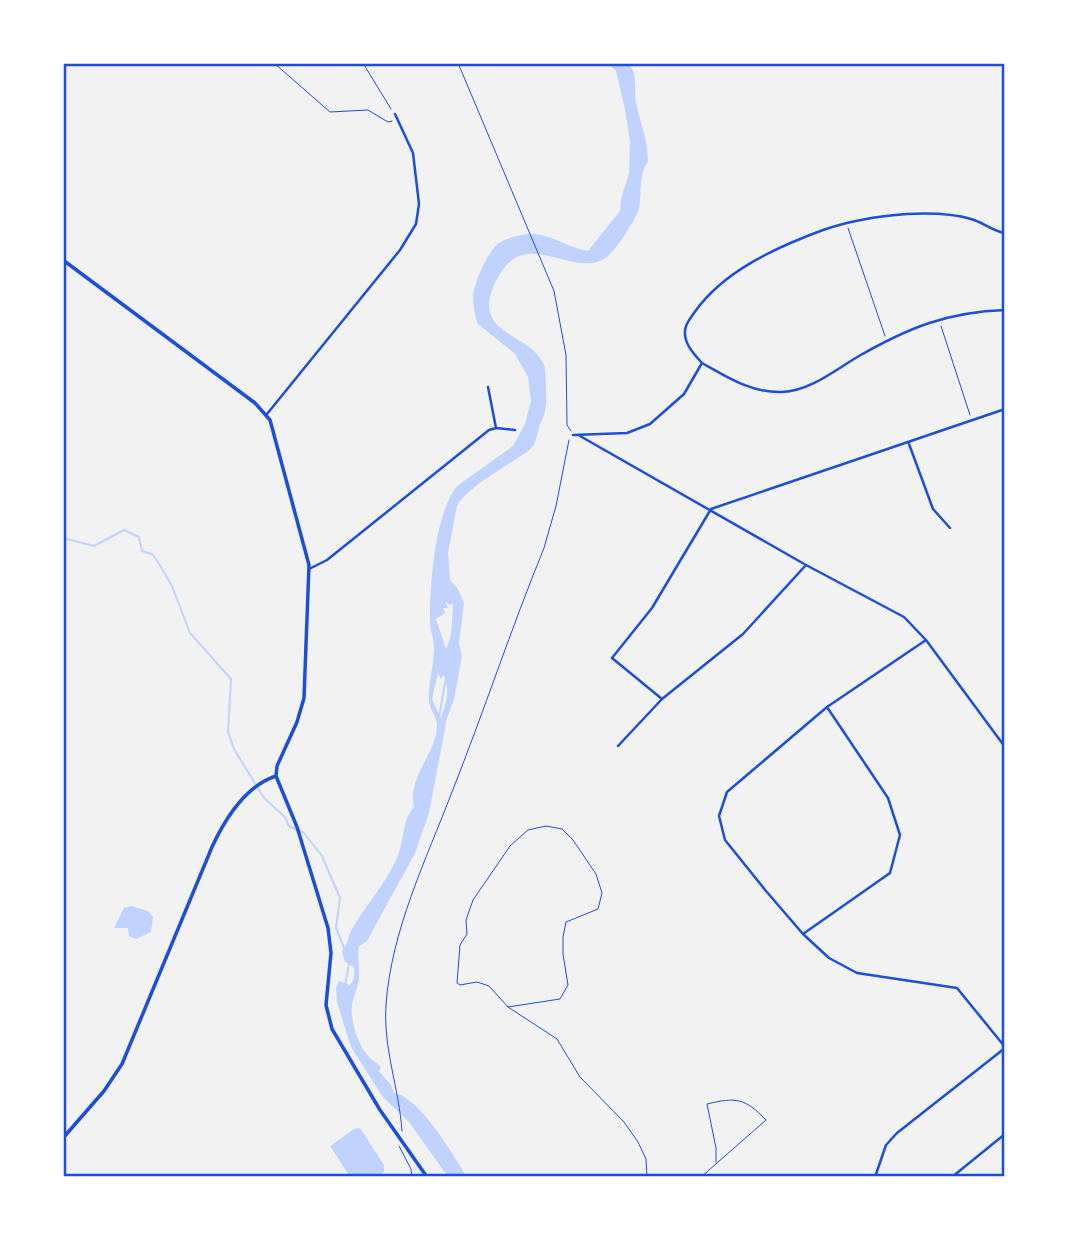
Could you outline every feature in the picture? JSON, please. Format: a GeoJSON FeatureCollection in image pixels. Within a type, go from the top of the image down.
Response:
{"type":"FeatureCollection","features":[{"type":"Feature","properties":{"kind":"street"},"geometry":{"type":"LineString","coordinates":[[267,414],[400,250],[416,224],[419,204],[414,162],[396,114]]}},
{"type":"Feature","properties":{"kind":"street"},"geometry":{"type":"LineString","coordinates":[[1005,233],[972,219],[932,214],[896,215],[846,224],[789,244],[728,278],[700,305],[685,326],[684,333],[692,353],[702,363],[744,386],[783,392],[801,389],[818,381],[887,342],[938,319],[970,311],[1005,310]]}},
{"type":"Feature","properties":{"kind":"street"},"geometry":{"type":"LineString","coordinates":[[63,260],[267,414],[309,569],[304,698],[297,722],[277,766],[276,776],[297,827],[330,937],[331,961],[326,1005],[332,1030],[380,1110],[426,1177]]}},
{"type":"Feature","properties":{"kind":"street"},"geometry":{"type":"LineString","coordinates":[[573,435],[626,433],[650,424],[684,394],[702,363]]}},
{"type":"Feature","properties":{"kind":"street"},"geometry":{"type":"LineString","coordinates":[[488,387],[496,428]]}},
{"type":"Feature","properties":{"kind":"street"},"geometry":{"type":"LineString","coordinates":[[662,699],[611,658],[652,608],[711,509],[1005,409]]}},
{"type":"Feature","properties":{"kind":"street"},"geometry":{"type":"LineString","coordinates":[[309,569],[327,560],[489,430],[515,430]]}},
{"type":"Feature","properties":{"kind":"street"},"geometry":{"type":"LineString","coordinates":[[579,435],[806,565],[904,617],[926,640],[1005,747]]}},
{"type":"Feature","properties":{"kind":"street"},"geometry":{"type":"LineString","coordinates":[[909,443],[933,509],[950,528]]}},
{"type":"Feature","properties":{"kind":"street"},"geometry":{"type":"LineString","coordinates":[[618,746],[662,699],[743,634],[806,565]]}},
{"type":"Feature","properties":{"kind":"street"},"geometry":{"type":"LineString","coordinates":[[875,1177],[886,1145],[897,1133],[1005,1048],[957,988],[857,973],[829,958],[803,934],[724,840],[719,816],[727,792],[827,706],[926,640]]}},
{"type":"Feature","properties":{"kind":"street"},"geometry":{"type":"LineString","coordinates":[[803,934],[890,873],[901,835],[888,798],[827,706]]}},
{"type":"Feature","properties":{"kind":"street"},"geometry":{"type":"LineString","coordinates":[[63,1138],[118,1071],[218,835],[231,813],[251,792],[260,783],[276,776]]}},
{"type":"Feature","properties":{"kind":"street"},"geometry":{"type":"LineString","coordinates":[[952,1177],[1005,1134]]}},
{"type":"Feature","properties":{"kind":"lane"},"geometry":{"type":"LineString","coordinates":[[701,1177],[766,1120],[745,1101],[733,1099],[707,1104],[716,1148],[716,1162]]}},
{"type":"Feature","properties":{"kind":"path"},"geometry":{"type":"LineString","coordinates":[[274,63],[330,112],[368,110],[388,122],[394,121],[396,114],[379,92],[363,63]]}},
{"type":"Feature","properties":{"kind":"path"},"geometry":{"type":"LineString","coordinates":[[458,63],[554,291],[566,355],[567,425]]}},
{"type":"Feature","properties":{"kind":"path"},"geometry":{"type":"LineString","coordinates":[[846,224],[887,342]]}},
{"type":"Feature","properties":{"kind":"path"},"geometry":{"type":"LineString","coordinates":[[938,319],[972,421]]}},
{"type":"Feature","properties":{"kind":"path"},"geometry":{"type":"LineString","coordinates":[[402,1131],[392,1074],[386,1007],[394,950],[544,548],[556,506],[568,443]]}},
{"type":"Feature","properties":{"kind":"path"},"geometry":{"type":"LineString","coordinates":[[508,1007],[560,999],[568,985],[563,954],[566,922],[598,909],[602,893],[596,874],[562,829],[546,826],[528,830],[510,846],[473,900],[466,920],[467,934],[460,945],[457,983],[460,985],[477,982],[489,986],[508,1007],[557,1039],[580,1076],[624,1122],[638,1142],[646,1159],[647,1177]]}},
{"type":"Feature","properties":{"kind":"path"},"geometry":{"type":"LineString","coordinates":[[398,1148],[411,1169],[412,1177]]}},
{"type":"Feature","properties":{"kind":"water"},"geometry":{"type":"Polygon","coordinates":[[[607,63],[628,63],[631,67],[647,147],[648,162],[642,178],[639,208],[626,234],[607,257],[593,263],[578,263],[534,254],[520,256],[507,265],[495,283],[489,300],[490,314],[505,332],[537,354],[544,365],[545,411],[531,448],[477,485],[457,506],[448,553],[450,580],[458,589],[464,603],[459,643],[462,656],[429,813],[415,853],[367,941],[359,946],[359,979],[352,1011],[358,1039],[369,1057],[381,1067],[379,1071],[394,1093],[414,1104],[425,1115],[467,1177],[453,1177],[446,1174],[409,1122],[383,1097],[351,1047],[337,1002],[336,987],[339,981],[350,985],[354,979],[354,967],[345,962],[342,951],[353,927],[397,858],[407,818],[414,807],[413,796],[418,775],[436,736],[437,722],[429,701],[434,648],[430,606],[432,570],[443,515],[457,486],[513,446],[525,424],[531,401],[528,377],[515,354],[477,323],[473,296],[476,283],[491,252],[499,243],[520,235],[536,234],[588,251],[620,211],[629,173],[630,142],[616,71],[607,63]],[[445,601],[448,608],[443,608],[445,613],[436,619],[446,649],[451,632],[453,603],[450,605],[445,601]],[[438,673],[432,699],[441,718],[447,691],[443,675],[441,679],[438,673]]]}},
{"type":"Feature","properties":{"kind":"water"},"geometry":{"type":"Polygon","coordinates":[[[131,906],[148,911],[153,917],[151,932],[136,939],[129,936],[128,928],[114,928],[124,908],[131,906]]]}},
{"type":"Feature","properties":{"kind":"water"},"geometry":{"type":"Polygon","coordinates":[[[360,1128],[384,1165],[384,1172],[377,1177],[350,1177],[330,1146],[354,1129],[360,1128]]]}},
{"type":"Feature","properties":{"kind":"waterway"},"geometry":{"type":"LineString","coordinates":[[63,538],[94,546],[124,530],[139,537],[142,551],[152,554],[158,562],[172,586],[190,633],[231,679],[228,732],[234,749],[264,798],[285,817],[289,826],[304,833],[322,856],[340,898],[336,928],[345,950]]}},
{"type":"Feature","properties":{"kind":"waterway"},"geometry":{"type":"LineString","coordinates":[[439,717],[446,678]]}},
{"type":"Feature","properties":{"kind":"waterway"},"geometry":{"type":"LineString","coordinates":[[345,986],[349,964]]}}]}
